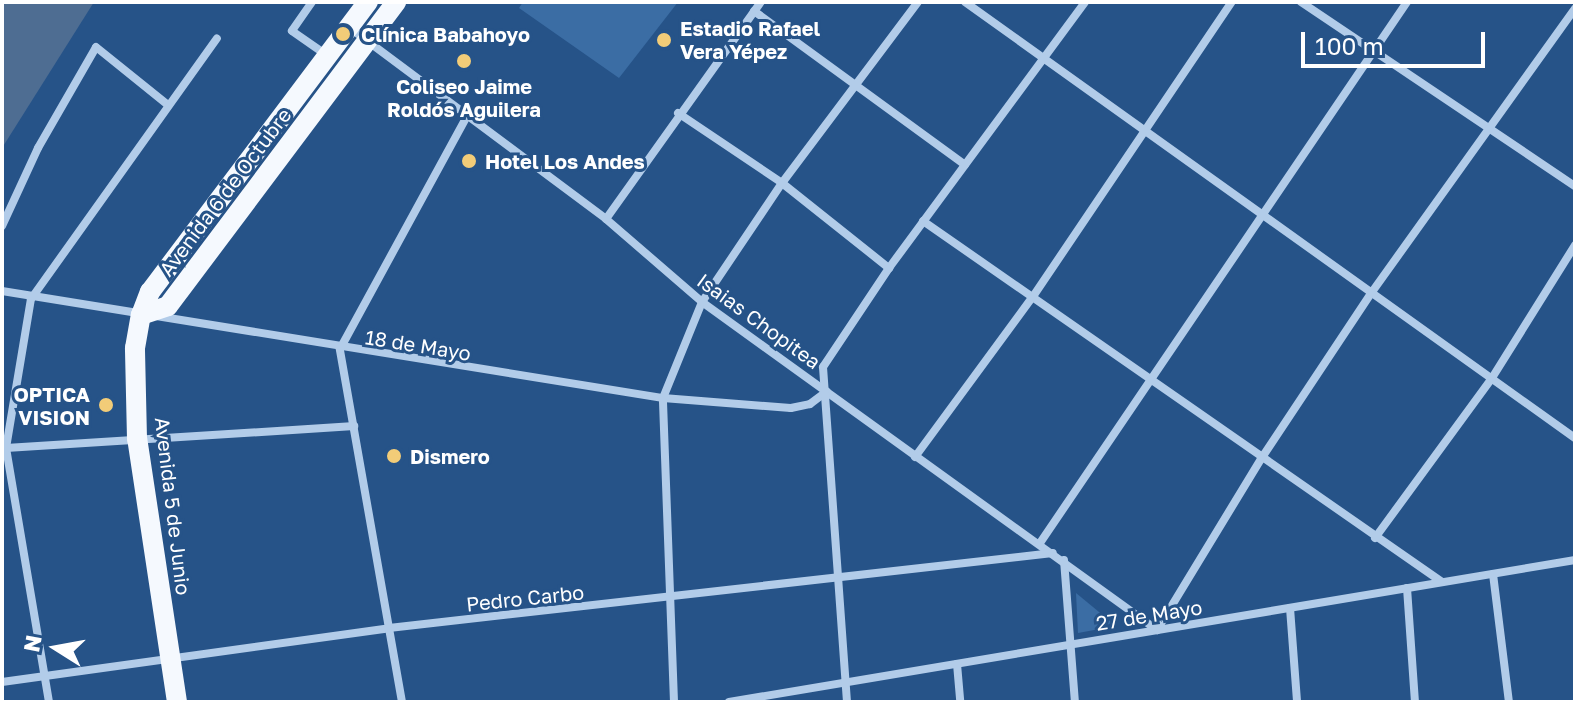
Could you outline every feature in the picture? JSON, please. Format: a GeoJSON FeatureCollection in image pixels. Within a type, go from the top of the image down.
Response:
{"type":"FeatureCollection","features":[{"type":"Feature","properties":{"kind":"main road","name":"Avenida 6 de Octubre"},"geometry":{"type":"LineString","coordinates":[[141,315],[150,292],[330,57],[368,2]]}},
{"type":"Feature","properties":{"kind":"main road","name":"Avenida 6 de Octubre"},"geometry":{"type":"LineString","coordinates":[[141,315],[168,306],[396,2]]}},
{"type":"Feature","properties":{"kind":"main road","name":"Avenida 5 de Junio"},"geometry":{"type":"LineString","coordinates":[[141,315],[135,348],[137,439],[177,702]]}},
{"type":"Feature","properties":{"kind":"street"},"geometry":{"type":"LineString","coordinates":[[312,2],[292,31],[348,70]]}},
{"type":"Feature","properties":{"kind":"street"},"geometry":{"type":"LineString","coordinates":[[606,219],[678,113],[761,2]]}},
{"type":"Feature","properties":{"kind":"street"},"geometry":{"type":"LineString","coordinates":[[674,702],[663,398],[702,302],[782,183],[918,2]]}},
{"type":"Feature","properties":{"kind":"street"},"geometry":{"type":"LineString","coordinates":[[965,2],[1042,61],[1575,438]]}},
{"type":"Feature","properties":{"kind":"street"},"geometry":{"type":"LineString","coordinates":[[847,702],[836,581],[827,357],[1085,2]]}},
{"type":"Feature","properties":{"kind":"street"},"geometry":{"type":"LineString","coordinates":[[915,457],[1032,298],[1232,2]]}},
{"type":"Feature","properties":{"kind":"street"},"geometry":{"type":"LineString","coordinates":[[1301,2],[1575,186]]}},
{"type":"Feature","properties":{"kind":"street"},"geometry":{"type":"LineString","coordinates":[[1040,543],[1407,2]]}},
{"type":"Feature","properties":{"kind":"street"},"geometry":{"type":"LineString","coordinates":[[1157,630],[1261,459],[1372,292],[1485,127],[1575,8]]}},
{"type":"Feature","properties":{"kind":"street"},"geometry":{"type":"LineString","coordinates":[[754,11],[857,82],[965,165]]}},
{"type":"Feature","properties":{"kind":"street","name":"Isaias Chopitea"},"geometry":{"type":"LineString","coordinates":[[350,28],[606,219],[702,302],[1157,630]]}},
{"type":"Feature","properties":{"kind":"street"},"geometry":{"type":"LineString","coordinates":[[49,702],[6,448],[31,299],[167,104],[217,38]]}},
{"type":"Feature","properties":{"kind":"street"},"geometry":{"type":"LineString","coordinates":[[2,226],[38,148],[96,47],[167,104]]}},
{"type":"Feature","properties":{"kind":"street"},"geometry":{"type":"LineString","coordinates":[[678,113],[782,183],[889,268]]}},
{"type":"Feature","properties":{"kind":"street"},"geometry":{"type":"LineString","coordinates":[[402,702],[340,349],[467,116]]}},
{"type":"Feature","properties":{"kind":"street"},"geometry":{"type":"LineString","coordinates":[[923,221],[1442,582]]}},
{"type":"Feature","properties":{"kind":"street"},"geometry":{"type":"LineString","coordinates":[[1375,538],[1492,378],[1575,245]]}},
{"type":"Feature","properties":{"kind":"street","name":"18 de Mayo"},"geometry":{"type":"LineString","coordinates":[[2,291],[31,299],[663,398],[791,408],[810,404],[827,391]]}},
{"type":"Feature","properties":{"kind":"street"},"geometry":{"type":"LineString","coordinates":[[6,448],[354,426]]}},
{"type":"Feature","properties":{"kind":"street","name":"Pedro Carbo"},"geometry":{"type":"LineString","coordinates":[[2,682],[389,628],[668,600],[1053,553]]}},
{"type":"Feature","properties":{"kind":"street"},"geometry":{"type":"LineString","coordinates":[[1064,560],[1075,702]]}},
{"type":"Feature","properties":{"kind":"street","name":"27 de Mayo"},"geometry":{"type":"LineString","coordinates":[[729,702],[1575,560]]}},
{"type":"Feature","properties":{"kind":"street"},"geometry":{"type":"LineString","coordinates":[[1493,574],[1509,702]]}},
{"type":"Feature","properties":{"kind":"street"},"geometry":{"type":"LineString","coordinates":[[1407,588],[1415,702]]}},
{"type":"Feature","properties":{"kind":"street"},"geometry":{"type":"LineString","coordinates":[[1290,608],[1297,702]]}},
{"type":"Feature","properties":{"kind":"street"},"geometry":{"type":"LineString","coordinates":[[957,664],[960,702]]}},
{"type":"Feature","properties":{"kind":"shaded area"},"geometry":{"type":"Polygon","coordinates":[[[2,2],[94,2],[2,148],[2,2]]]}},
{"type":"Feature","properties":{"kind":"shaded area"},"geometry":{"type":"Polygon","coordinates":[[[523,2],[678,2],[619,78],[519,8],[523,2]]]}},
{"type":"Feature","properties":{"kind":"shaded area"},"geometry":{"type":"Polygon","coordinates":[[[1076,593],[1116,626],[1078,633],[1076,593]]]}},
{"type":"Feature","properties":{"kind":"place","name":"Clínica Babahoyo"},"geometry":{"type":"Point","coordinates":[343,34]}},
{"type":"Feature","properties":{"kind":"place","name":"Estadio Rafael Vera Yépez"},"geometry":{"type":"Point","coordinates":[664,40]}},
{"type":"Feature","properties":{"kind":"place","name":"Coliseo Jaime Roldós Aguilera"},"geometry":{"type":"Point","coordinates":[464,61]}},
{"type":"Feature","properties":{"kind":"place","name":"Hotel Los Andes"},"geometry":{"type":"Point","coordinates":[469,161]}},
{"type":"Feature","properties":{"kind":"place","name":"OPTICA VISION"},"geometry":{"type":"Point","coordinates":[106,405]}},
{"type":"Feature","properties":{"kind":"place","name":"Dismero"},"geometry":{"type":"Point","coordinates":[394,456]}}]}
